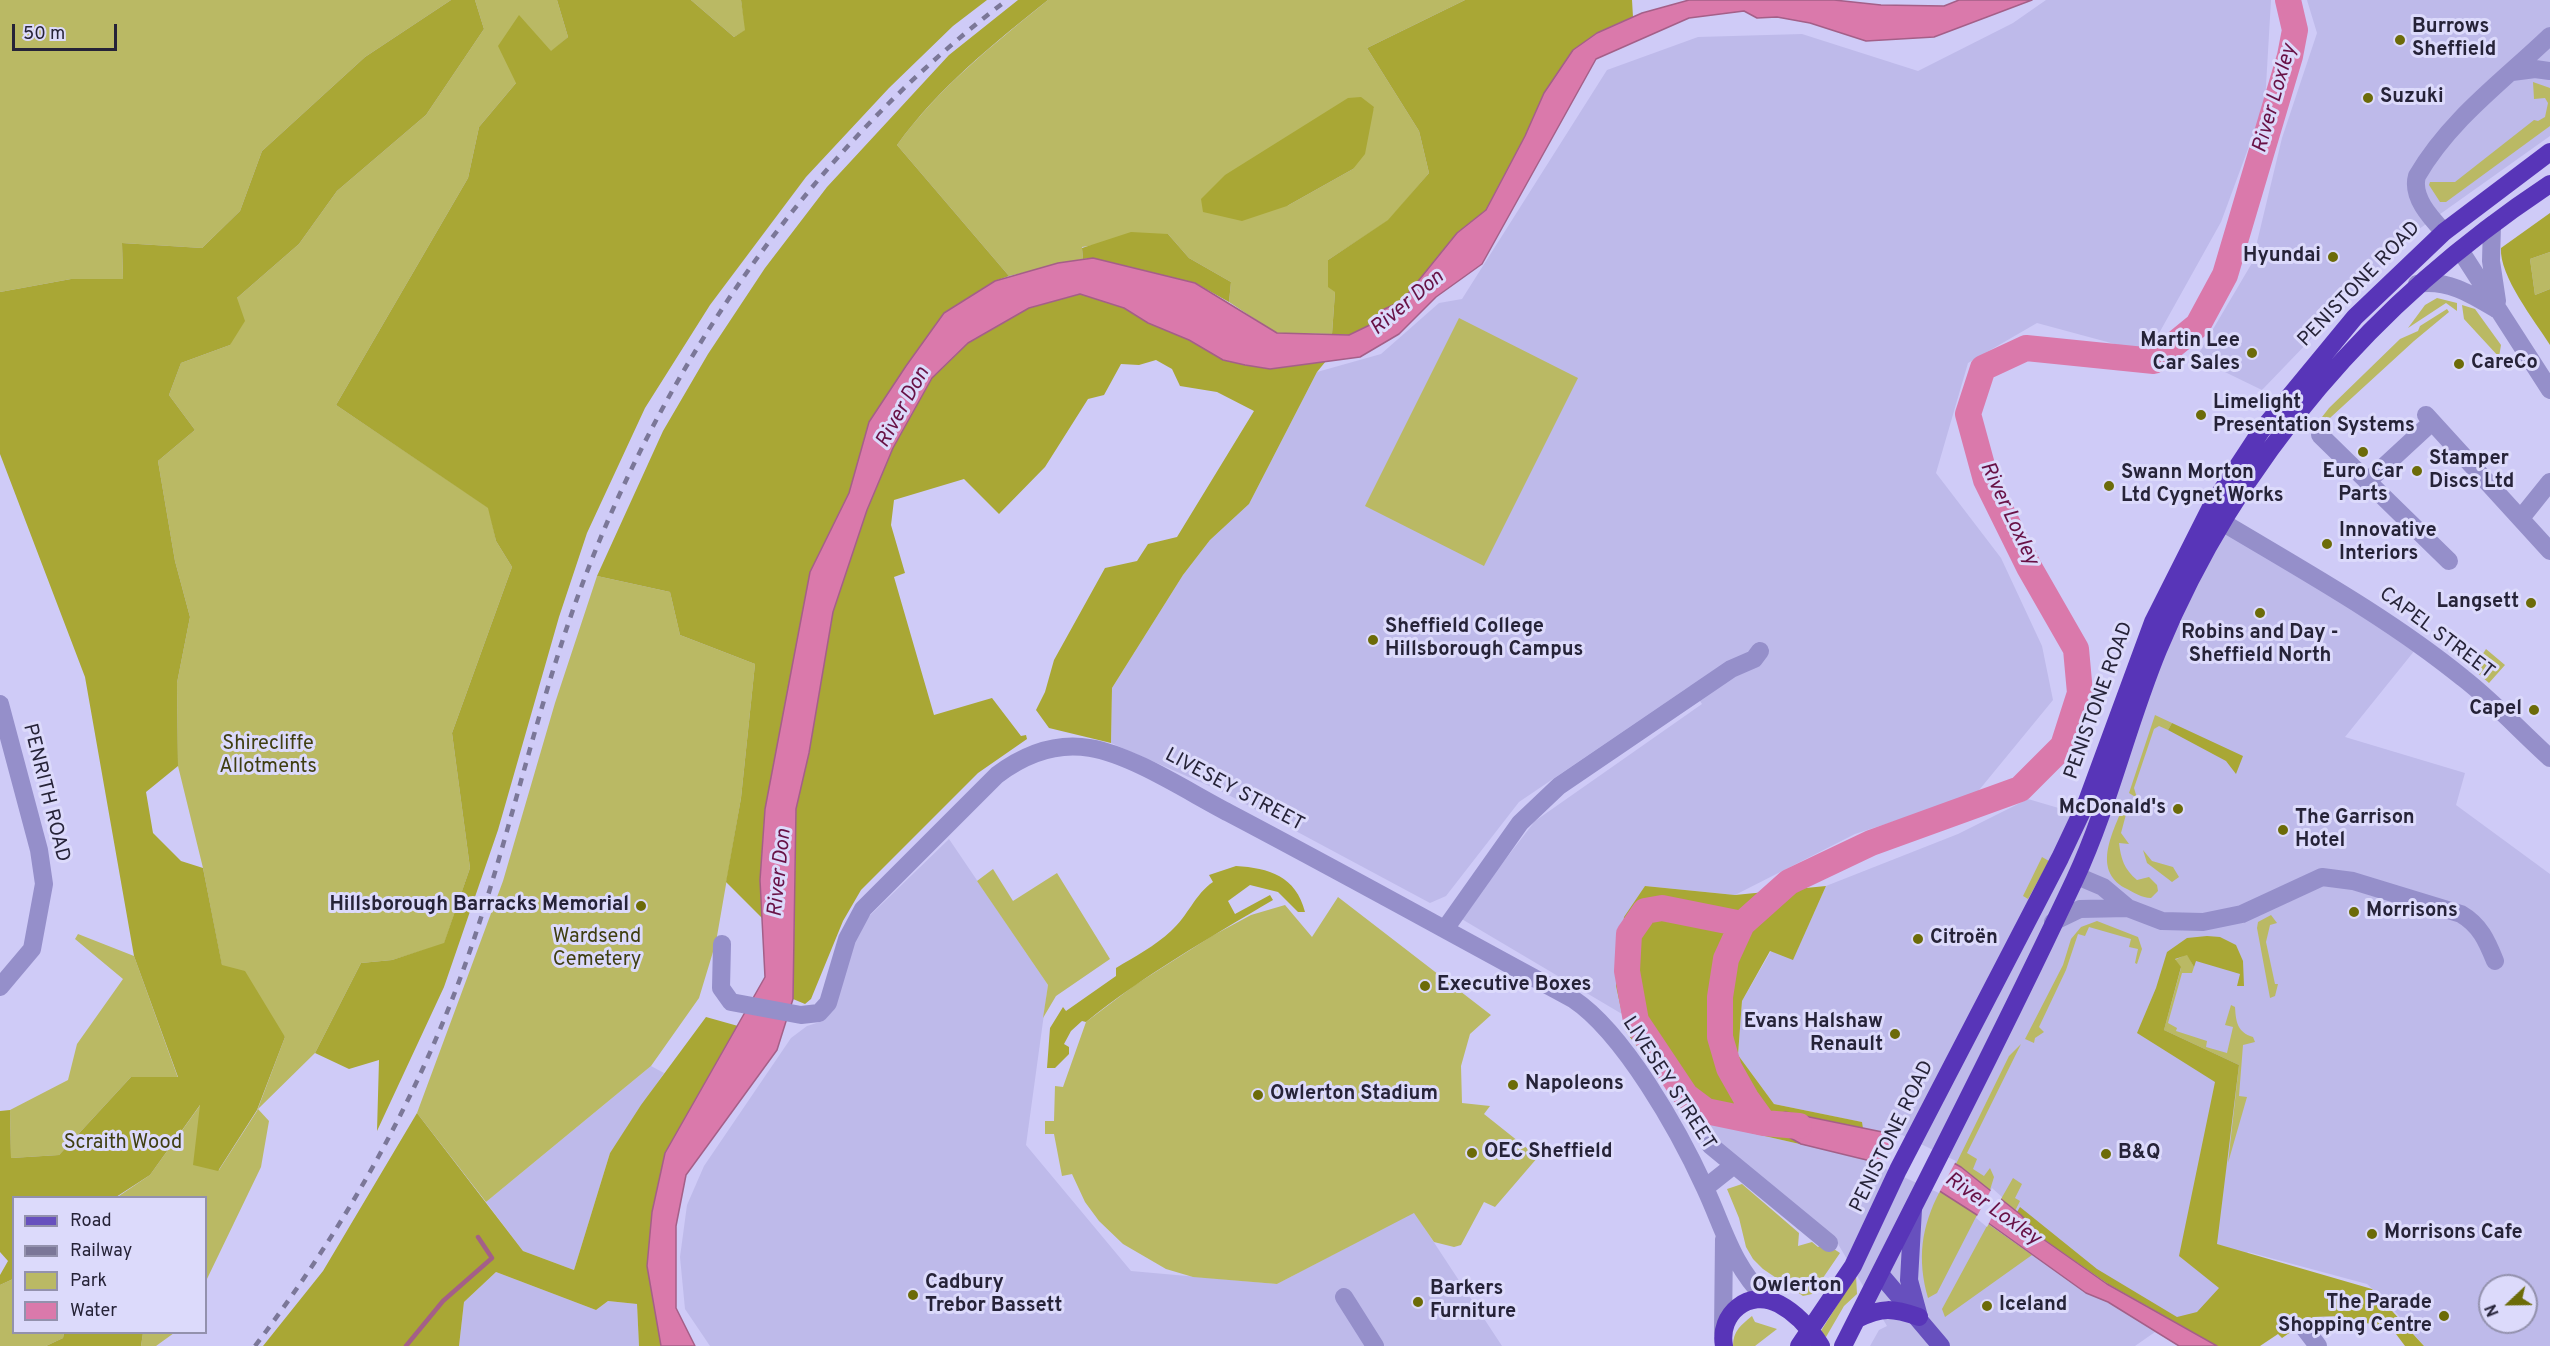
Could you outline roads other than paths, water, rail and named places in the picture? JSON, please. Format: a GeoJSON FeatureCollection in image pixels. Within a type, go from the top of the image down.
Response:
{"type":"FeatureCollection","features":[{"type":"Feature","properties":{"kind":"highway","name":"PENISTONE ROAD"},"geometry":{"type":"LineString","coordinates":[[1799,1346],[1853,1266],[1898,1170],[2033,911],[2087,801],[2153,622],[2211,507],[2261,431],[2312,367],[2384,288],[2444,232],[2550,152]]}},
{"type":"Feature","properties":{"kind":"highway","name":"PENISTONE ROAD"},"geometry":{"type":"LineString","coordinates":[[1843,1346],[1941,1156],[2077,876],[2158,650],[2188,583],[2223,522],[2264,456],[2312,393],[2341,360],[2417,284],[2492,225],[2550,184]]}},
{"type":"Feature","properties":{"kind":"highway"},"geometry":{"type":"LineString","coordinates":[[2444,232],[2460,250]]}},
{"type":"Feature","properties":{"kind":"highway"},"geometry":{"type":"LineString","coordinates":[[2033,911],[2050,898],[2064,878],[2077,876]]}},
{"type":"Feature","properties":{"kind":"highway"},"geometry":{"type":"LineString","coordinates":[[1869,1236],[1880,1274]]}},
{"type":"Feature","properties":{"kind":"highway"},"geometry":{"type":"LineString","coordinates":[[1723,1339],[1729,1315],[1737,1307],[1756,1299],[1766,1299],[1788,1310],[1810,1330],[1821,1346]]}},
{"type":"Feature","properties":{"kind":"highway"},"geometry":{"type":"LineString","coordinates":[[1857,1319],[1882,1309],[1894,1309],[1919,1317]]}},
{"type":"Feature","properties":{"kind":"main road"},"geometry":{"type":"LineString","coordinates":[[1913,1209],[1909,1280],[1919,1317]]}},
{"type":"Feature","properties":{"kind":"main road"},"geometry":{"type":"LineString","coordinates":[[1880,1274],[1900,1300],[1919,1317],[1941,1346]]}},
{"type":"Feature","properties":{"kind":"street","name":"PENISTONE ROAD"},"geometry":{"type":"LineString","coordinates":[[2444,232],[2432,218],[2419,194],[2417,176],[2435,147],[2457,121],[2550,36]]}},
{"type":"Feature","properties":{"kind":"street"},"geometry":{"type":"LineString","coordinates":[[2512,72],[2535,69],[2550,71]]}},
{"type":"Feature","properties":{"kind":"street"},"geometry":{"type":"LineString","coordinates":[[2492,225],[2491,261],[2500,312]]}},
{"type":"Feature","properties":{"kind":"street"},"geometry":{"type":"LineString","coordinates":[[2460,250],[2550,390]]}},
{"type":"Feature","properties":{"kind":"street"},"geometry":{"type":"LineString","coordinates":[[2417,284],[2430,282],[2459,289],[2500,312]]}},
{"type":"Feature","properties":{"kind":"street"},"geometry":{"type":"LineString","coordinates":[[2367,482],[2429,419],[2550,551]]}},
{"type":"Feature","properties":{"kind":"street"},"geometry":{"type":"LineString","coordinates":[[2320,435],[2449,561]]}},
{"type":"Feature","properties":{"kind":"street"},"geometry":{"type":"LineString","coordinates":[[2521,518],[2550,482]]}},
{"type":"Feature","properties":{"kind":"street","name":"CAPEL STREET"},"geometry":{"type":"LineString","coordinates":[[2223,522],[2364,608],[2427,651],[2464,679],[2550,758]]}},
{"type":"Feature","properties":{"kind":"street"},"geometry":{"type":"LineString","coordinates":[[1445,929],[1520,823],[1559,786],[1731,669],[1754,659],[1760,651]]}},
{"type":"Feature","properties":{"kind":"street","name":"PENRITH ROAD"},"geometry":{"type":"LineString","coordinates":[[0,706],[39,850],[44,884],[32,949],[0,987]]}},
{"type":"Feature","properties":{"kind":"street","name":"LIVESEY STREET"},"geometry":{"type":"LineString","coordinates":[[722,944],[720,981],[723,993],[731,1002],[801,1015],[819,1013],[828,1003],[850,932],[868,903],[998,775],[1028,756],[1059,747],[1091,748],[1116,756],[1445,929],[1573,999],[1599,1020],[1652,1094],[1705,1188],[1724,1239],[1746,1277],[1766,1299]]}},
{"type":"Feature","properties":{"kind":"street"},"geometry":{"type":"LineString","coordinates":[[2077,876],[2103,887],[2128,908],[2162,921],[2203,922],[2252,911],[2322,877],[2338,878],[2461,914],[2473,921],[2481,930],[2495,961]]}},
{"type":"Feature","properties":{"kind":"street"},"geometry":{"type":"LineString","coordinates":[[2053,922],[2080,909],[2128,908]]}},
{"type":"Feature","properties":{"kind":"street","name":"LIVESEY STREET"},"geometry":{"type":"LineString","coordinates":[[1710,1145],[1829,1243]]}},
{"type":"Feature","properties":{"kind":"street","name":"LIVESEY STREET"},"geometry":{"type":"LineString","coordinates":[[1705,1188],[1734,1165]]}},
{"type":"Feature","properties":{"kind":"street","name":"LIVESEY STREET"},"geometry":{"type":"LineString","coordinates":[[1723,1339],[1724,1239]]}},
{"type":"Feature","properties":{"kind":"street"},"geometry":{"type":"LineString","coordinates":[[1344,1297],[1375,1346]]}},
{"type":"Feature","properties":{"kind":"street"},"geometry":{"type":"LineString","coordinates":[[2305,1329],[2318,1346]]}},
{"type":"Feature","properties":{"kind":"water","name":"River Don"},"geometry":{"type":"Polygon","coordinates":[[[1689,0],[1834,0],[1881,5],[1944,6],[1959,0],[2032,0],[1934,37],[1866,41],[1810,23],[1777,17],[1757,18],[1744,11],[1689,18],[1596,59],[1482,264],[1436,297],[1399,334],[1360,357],[1270,369],[1245,365],[1223,360],[1189,340],[1148,323],[1124,308],[1080,294],[1029,308],[968,343],[932,378],[893,448],[867,510],[833,612],[809,753],[796,809],[793,999],[777,1050],[686,1175],[676,1226],[676,1308],[695,1346],[661,1346],[647,1266],[652,1212],[665,1153],[765,977],[760,880],[765,809],[810,572],[849,493],[869,422],[944,313],[995,281],[1058,263],[1093,258],[1195,283],[1277,333],[1349,335],[1376,322],[1380,311],[1402,301],[1457,233],[1486,210],[1525,136],[1544,93],[1573,50],[1597,33],[1642,13],[1689,0]]]}},
{"type":"Feature","properties":{"kind":"water"},"geometry":{"type":"Polygon","coordinates":[[[1785,1112],[1897,1135],[1941,1156],[1961,1167],[2021,1215],[2043,1239],[2107,1284],[2217,1346],[2179,1346],[2108,1302],[2086,1293],[1977,1215],[1927,1183],[1883,1164],[1801,1144],[1764,1123],[1785,1112]]]}},
{"type":"Feature","properties":{"kind":"waterway","name":"River Loxley"},"geometry":{"type":"LineString","coordinates":[[1799,1126],[1764,1123],[1729,1068],[1720,1037],[1720,997],[1726,959],[1742,924],[1789,882],[1871,843],[2020,789],[2063,746],[2080,693],[2076,649],[2029,567],[1986,480],[1968,414],[1983,368],[2026,348],[2154,361],[2198,325],[2225,275],[2290,56],[2295,30],[2288,0]]}},
{"type":"Feature","properties":{"kind":"waterway","name":"River Loxley"},"geometry":{"type":"LineString","coordinates":[[1742,924],[1662,908],[1645,911],[1629,934],[1627,971],[1636,1021],[1686,1096],[1706,1111],[1764,1123]]}},
{"type":"Feature","properties":{"kind":"waterway"},"geometry":{"type":"LineString","coordinates":[[406,1346],[443,1301],[492,1258],[478,1237]]}},
{"type":"Feature","properties":{"kind":"railway"},"geometry":{"type":"LineString","coordinates":[[255,1346],[317,1259],[372,1169],[397,1122],[442,1025],[478,928],[549,682],[582,585],[616,501],[657,419],[702,340],[754,263],[810,190],[871,121],[937,58],[1007,0]]}},
{"type":"Feature","properties":{"kind":"place","name":"Burrows Sheffield"},"geometry":{"type":"Point","coordinates":[2400,40]}},
{"type":"Feature","properties":{"kind":"place","name":"Suzuki"},"geometry":{"type":"Point","coordinates":[2368,98]}},
{"type":"Feature","properties":{"kind":"place","name":"Hyundai"},"geometry":{"type":"Point","coordinates":[2333,257]}},
{"type":"Feature","properties":{"kind":"place","name":"Martin Lee Car Sales"},"geometry":{"type":"Point","coordinates":[2252,353]}},
{"type":"Feature","properties":{"kind":"place","name":"CareCo"},"geometry":{"type":"Point","coordinates":[2459,364]}},
{"type":"Feature","properties":{"kind":"place","name":"Limelight Presentation Systems"},"geometry":{"type":"Point","coordinates":[2201,415]}},
{"type":"Feature","properties":{"kind":"place","name":"Euro Car Parts"},"geometry":{"type":"Point","coordinates":[2363,452]}},
{"type":"Feature","properties":{"kind":"place","name":"Stamper Discs Ltd"},"geometry":{"type":"Point","coordinates":[2417,471]}},
{"type":"Feature","properties":{"kind":"place","name":"Swann Morton Ltd Cygnet Works"},"geometry":{"type":"Point","coordinates":[2109,486]}},
{"type":"Feature","properties":{"kind":"place","name":"Innovative Interiors"},"geometry":{"type":"Point","coordinates":[2327,544]}},
{"type":"Feature","properties":{"kind":"place","name":"Langsett"},"geometry":{"type":"Point","coordinates":[2531,603]}},
{"type":"Feature","properties":{"kind":"place","name":"Robins and Day - Sheffield North"},"geometry":{"type":"Point","coordinates":[2260,613]}},
{"type":"Feature","properties":{"kind":"place","name":"Sheffield College Hillsborough Campus"},"geometry":{"type":"Point","coordinates":[1373,640]}},
{"type":"Feature","properties":{"kind":"place","name":"Capel"},"geometry":{"type":"Point","coordinates":[2534,710]}},
{"type":"Feature","properties":{"kind":"place","name":"McDonald's"},"geometry":{"type":"Point","coordinates":[2178,809]}},
{"type":"Feature","properties":{"kind":"place","name":"The Garrison Hotel"},"geometry":{"type":"Point","coordinates":[2283,830]}},
{"type":"Feature","properties":{"kind":"place","name":"Hillsborough Barracks Memorial"},"geometry":{"type":"Point","coordinates":[641,906]}},
{"type":"Feature","properties":{"kind":"place","name":"Morrisons"},"geometry":{"type":"Point","coordinates":[2354,912]}},
{"type":"Feature","properties":{"kind":"place","name":"Citroën"},"geometry":{"type":"Point","coordinates":[1918,939]}},
{"type":"Feature","properties":{"kind":"place","name":"Executive Boxes"},"geometry":{"type":"Point","coordinates":[1425,986]}},
{"type":"Feature","properties":{"kind":"place","name":"Evans Halshaw Renault"},"geometry":{"type":"Point","coordinates":[1895,1034]}},
{"type":"Feature","properties":{"kind":"place","name":"Napoleons"},"geometry":{"type":"Point","coordinates":[1513,1085]}},
{"type":"Feature","properties":{"kind":"place","name":"Owlerton Stadium"},"geometry":{"type":"Point","coordinates":[1258,1095]}},
{"type":"Feature","properties":{"kind":"place","name":"OEC Sheffield"},"geometry":{"type":"Point","coordinates":[1472,1153]}},
{"type":"Feature","properties":{"kind":"place","name":"B&Q"},"geometry":{"type":"Point","coordinates":[2106,1154]}},
{"type":"Feature","properties":{"kind":"place","name":"Morrisons Cafe"},"geometry":{"type":"Point","coordinates":[2372,1234]}},
{"type":"Feature","properties":{"kind":"place","name":"Cadbury Trebor Bassett"},"geometry":{"type":"Point","coordinates":[913,1295]}},
{"type":"Feature","properties":{"kind":"place","name":"Barkers Furniture"},"geometry":{"type":"Point","coordinates":[1418,1302]}},
{"type":"Feature","properties":{"kind":"place","name":"Iceland"},"geometry":{"type":"Point","coordinates":[1987,1306]}},
{"type":"Feature","properties":{"kind":"place","name":"The Parade Shopping Centre"},"geometry":{"type":"Point","coordinates":[2444,1316]}},
{"type":"Feature","properties":{"kind":"district","name":"Owlerton"},"geometry":{"type":"Point","coordinates":[1797,1287]}},
{"type":"Feature","properties":{"kind":"park label","name":"Shirecliffe Allotments"},"geometry":{"type":"Point","coordinates":[268,756]}},
{"type":"Feature","properties":{"kind":"park label","name":"Wardsend Cemetery"},"geometry":{"type":"Point","coordinates":[597,950]}},
{"type":"Feature","properties":{"kind":"park label","name":"Scraith Wood"},"geometry":{"type":"Point","coordinates":[123,1144]}}]}
